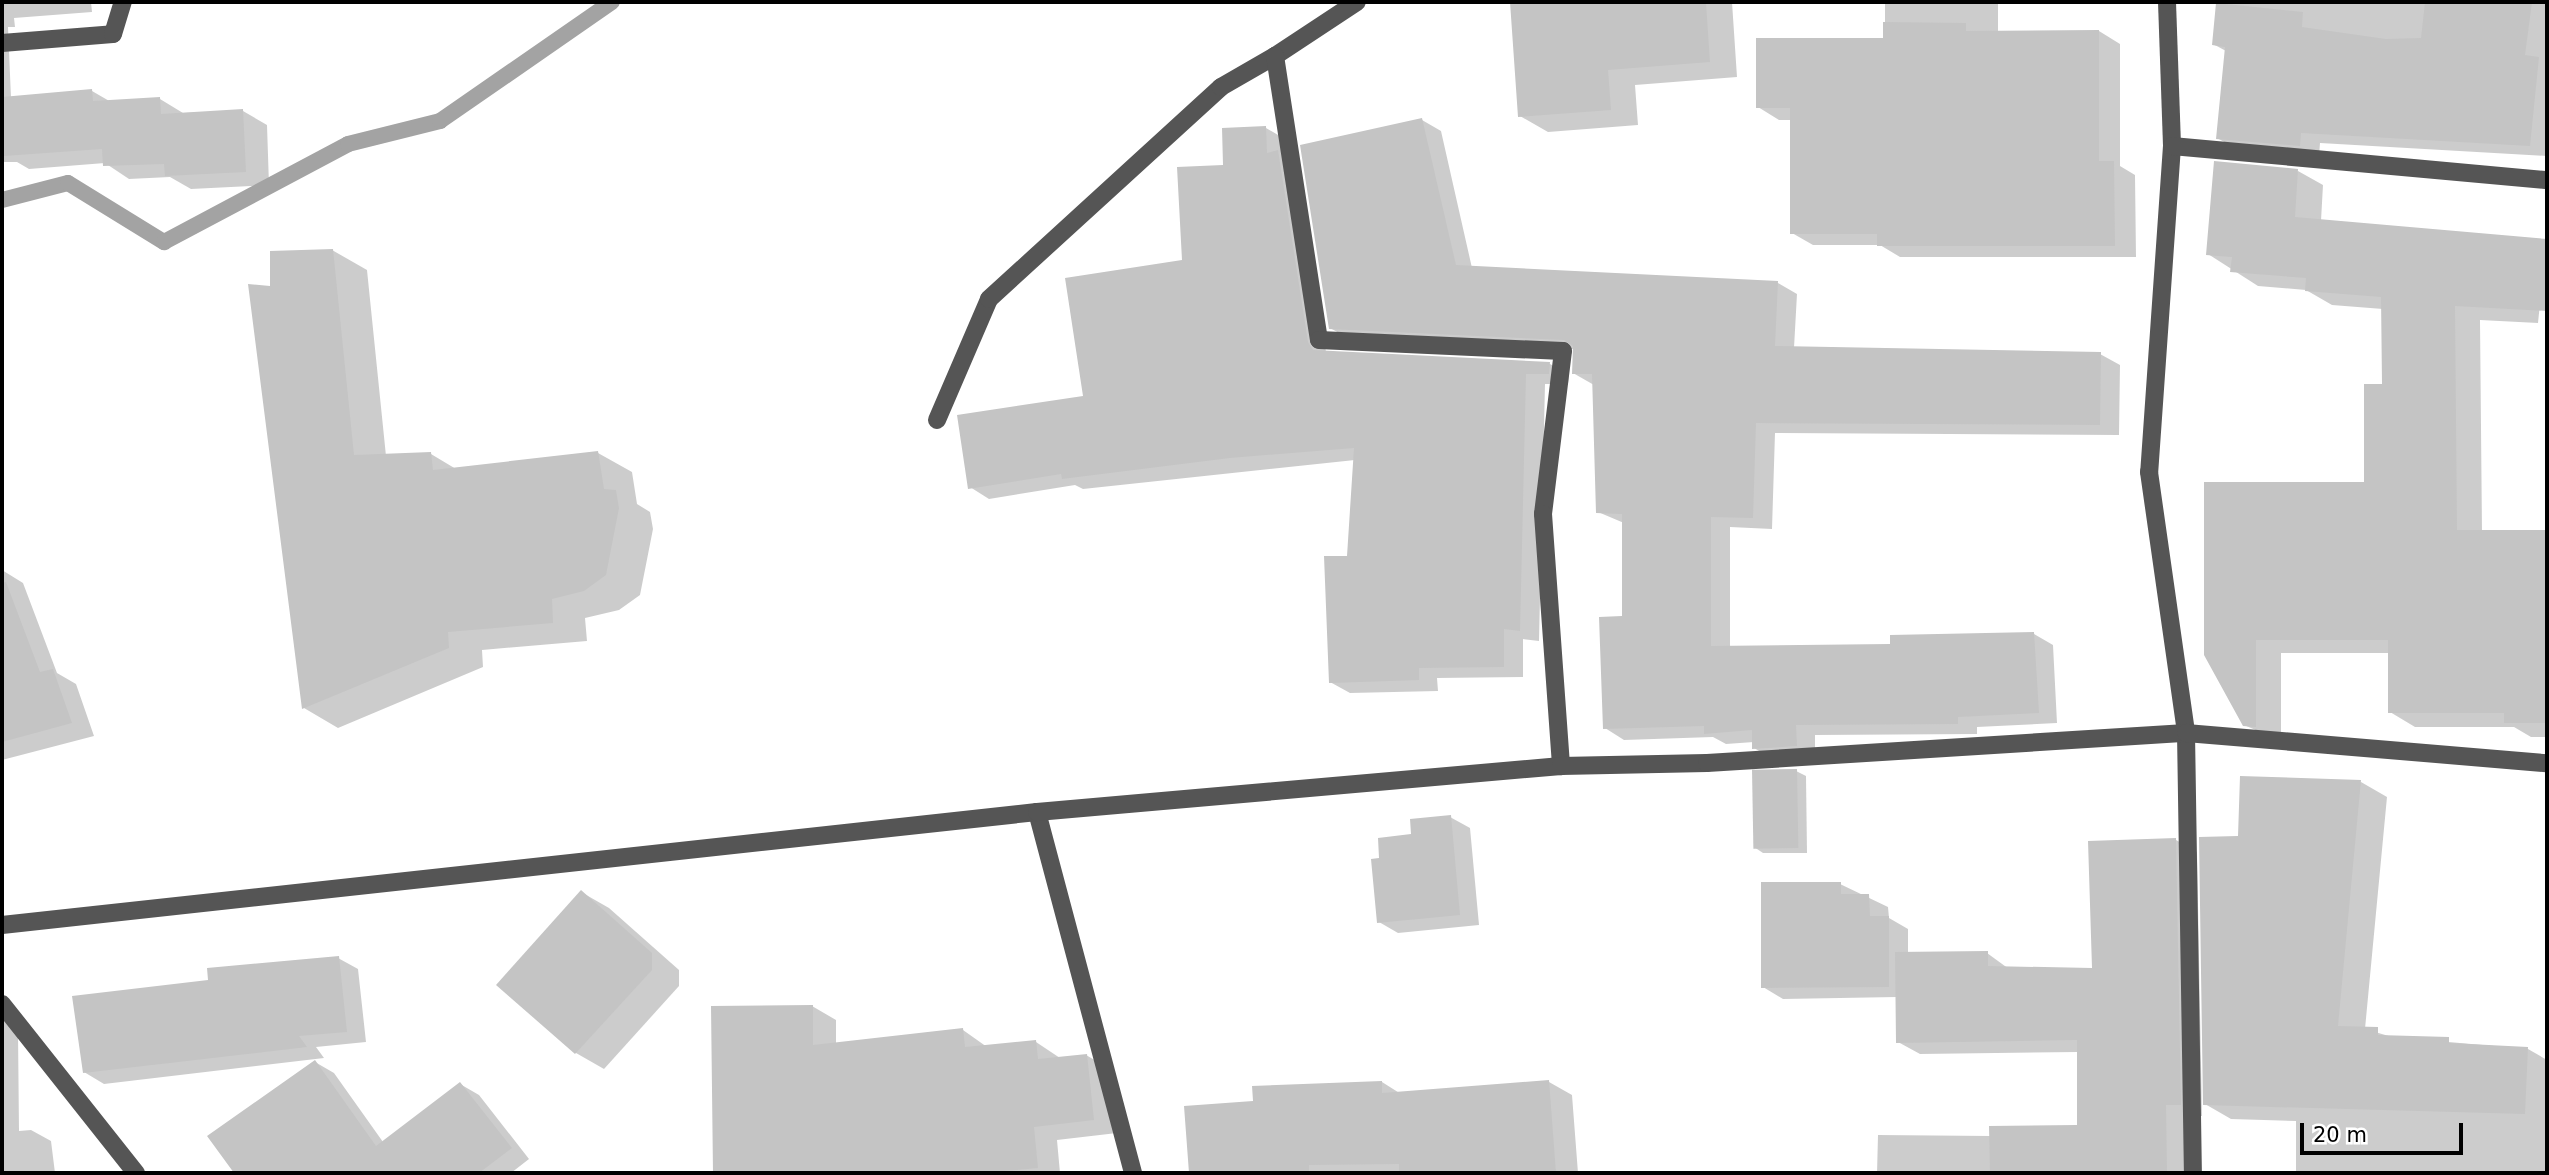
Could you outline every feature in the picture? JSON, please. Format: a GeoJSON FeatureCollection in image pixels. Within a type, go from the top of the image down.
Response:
{"type":"FeatureCollection","features":[{"type":"Feature","properties":{"kind":"street"},"geometry":{"type":"LineString","coordinates":[[2,43],[113,34],[123,2]]}},
{"type":"Feature","properties":{"kind":"street"},"geometry":{"type":"LineString","coordinates":[[937,420],[989,299],[1222,88],[1357,2]]}},
{"type":"Feature","properties":{"kind":"street"},"geometry":{"type":"LineString","coordinates":[[2167,2],[2172,146],[2149,472],[2186,733],[2193,1173]]}},
{"type":"Feature","properties":{"kind":"street"},"geometry":{"type":"LineString","coordinates":[[1275,56],[1319,340],[1563,351],[1543,514],[1561,766]]}},
{"type":"Feature","properties":{"kind":"street"},"geometry":{"type":"LineString","coordinates":[[2172,146],[2547,180]]}},
{"type":"Feature","properties":{"kind":"street"},"geometry":{"type":"LineString","coordinates":[[2,925],[1037,812],[1561,766],[1707,763],[2186,733],[2547,763]]}},
{"type":"Feature","properties":{"kind":"street"},"geometry":{"type":"LineString","coordinates":[[1037,812],[1133,1173]]}},
{"type":"Feature","properties":{"kind":"street"},"geometry":{"type":"LineString","coordinates":[[2,1004],[136,1173]]}},
{"type":"Feature","properties":{"kind":"building"},"geometry":{"type":"Polygon","coordinates":[[[1510,2],[1706,2],[1710,62],[1608,70],[1611,110],[1518,117],[1510,2]]]}},
{"type":"Feature","properties":{"kind":"building"},"geometry":{"type":"Polygon","coordinates":[[[2425,2],[2532,2],[2525,55],[2539,57],[2530,146],[2301,133],[2300,146],[2216,139],[2225,47],[2212,45],[2216,3],[2303,12],[2302,27],[2386,39],[2421,38],[2425,2]]]}},
{"type":"Feature","properties":{"kind":"building"},"geometry":{"type":"Polygon","coordinates":[[[1883,22],[1966,23],[1966,31],[2099,30],[2099,161],[2114,161],[2115,246],[1877,246],[1877,234],[1790,234],[1790,108],[1756,108],[1756,38],[1883,38],[1883,22]]]}},
{"type":"Feature","properties":{"kind":"building"},"geometry":{"type":"Polygon","coordinates":[[[92,89],[93,101],[160,97],[161,114],[243,109],[246,172],[165,176],[164,164],[103,166],[102,149],[4,156],[2,97],[92,89]]]}},
{"type":"Feature","properties":{"kind":"building"},"geometry":{"type":"Polygon","coordinates":[[[1422,118],[1456,265],[1778,281],[1775,346],[2101,352],[2100,425],[1756,423],[1753,518],[1711,517],[1711,646],[1890,644],[1890,635],[2034,632],[2039,713],[1958,717],[1958,724],[1796,725],[1797,746],[1752,749],[1752,730],[1704,734],[1704,726],[1603,729],[1599,617],[1622,616],[1622,514],[1596,513],[1592,374],[1572,374],[1573,346],[1564,340],[1329,329],[1300,145],[1422,118]]]}},
{"type":"Feature","properties":{"kind":"building"},"geometry":{"type":"Polygon","coordinates":[[[1266,126],[1267,153],[1278,150],[1308,342],[1313,350],[1550,362],[1549,374],[1526,374],[1520,631],[1504,629],[1504,667],[1419,668],[1419,680],[1329,683],[1324,556],[1347,556],[1354,448],[1230,458],[1062,479],[1061,474],[968,489],[957,415],[1083,396],[1065,278],[1182,260],[1177,167],[1223,165],[1222,128],[1266,126]]]}},
{"type":"Feature","properties":{"kind":"building"},"geometry":{"type":"Polygon","coordinates":[[[2214,161],[2298,169],[2295,217],[2547,239],[2547,311],[2455,306],[2457,530],[2547,530],[2547,723],[2504,723],[2504,713],[2388,713],[2388,640],[2256,640],[2256,727],[2243,726],[2204,655],[2204,482],[2364,482],[2364,384],[2382,384],[2381,297],[2305,291],[2306,278],[2230,272],[2232,257],[2206,255],[2214,161]]]}},
{"type":"Feature","properties":{"kind":"building"},"geometry":{"type":"Polygon","coordinates":[[[333,249],[354,455],[431,452],[433,470],[598,451],[604,489],[616,490],[619,508],[606,575],[584,591],[552,599],[553,623],[448,632],[449,648],[302,709],[248,284],[270,286],[270,251],[333,249]]]}},
{"type":"Feature","properties":{"kind":"building"},"geometry":{"type":"Polygon","coordinates":[[[6,582],[40,672],[53,669],[72,723],[2,742],[2,583],[6,582]]]}},
{"type":"Feature","properties":{"kind":"building"},"geometry":{"type":"Polygon","coordinates":[[[1797,769],[1798,848],[1753,849],[1752,770],[1797,769]]]}},
{"type":"Feature","properties":{"kind":"building"},"geometry":{"type":"Polygon","coordinates":[[[2240,776],[2361,780],[2338,1026],[2378,1027],[2378,1035],[2449,1037],[2449,1043],[2528,1047],[2525,1114],[2203,1105],[2199,837],[2238,836],[2240,776]]]}},
{"type":"Feature","properties":{"kind":"building"},"geometry":{"type":"Polygon","coordinates":[[[1451,815],[1460,915],[1377,923],[1371,859],[1379,858],[1378,838],[1411,834],[1410,819],[1451,815]]]}},
{"type":"Feature","properties":{"kind":"building"},"geometry":{"type":"Polygon","coordinates":[[[2176,838],[2181,1105],[2166,1105],[2167,1173],[1990,1173],[1989,1126],[2077,1125],[2077,1040],[1896,1043],[1895,952],[1988,951],[1988,966],[2092,968],[2088,841],[2176,838]]]}},
{"type":"Feature","properties":{"kind":"building"},"geometry":{"type":"Polygon","coordinates":[[[1761,882],[1841,882],[1841,894],[1869,894],[1870,916],[1889,916],[1889,987],[1761,988],[1761,882]]]}},
{"type":"Feature","properties":{"kind":"building"},"geometry":{"type":"Polygon","coordinates":[[[581,890],[652,953],[652,970],[575,1054],[496,985],[581,890]]]}},
{"type":"Feature","properties":{"kind":"building"},"geometry":{"type":"Polygon","coordinates":[[[339,956],[347,1032],[299,1036],[307,1047],[83,1073],[72,996],[208,980],[207,968],[339,956]]]}},
{"type":"Feature","properties":{"kind":"building"},"geometry":{"type":"Polygon","coordinates":[[[813,1005],[813,1045],[963,1028],[965,1047],[1036,1040],[1038,1059],[1087,1054],[1094,1120],[1034,1127],[1038,1168],[981,1173],[713,1173],[711,1006],[813,1005]]]}},
{"type":"Feature","properties":{"kind":"building"},"geometry":{"type":"Polygon","coordinates":[[[315,1060],[376,1146],[460,1082],[512,1148],[479,1173],[234,1173],[207,1136],[315,1060]]]}},
{"type":"Feature","properties":{"kind":"building"},"geometry":{"type":"Polygon","coordinates":[[[1549,1080],[1556,1173],[1399,1173],[1399,1164],[1309,1165],[1309,1173],[1189,1173],[1184,1106],[1253,1101],[1252,1086],[1382,1081],[1382,1093],[1549,1080]]]}},
{"type":"Feature","properties":{"kind":"waterway"},"geometry":{"type":"LineString","coordinates":[[2,200],[68,183],[164,242],[348,144],[440,121],[612,2]]}}]}
